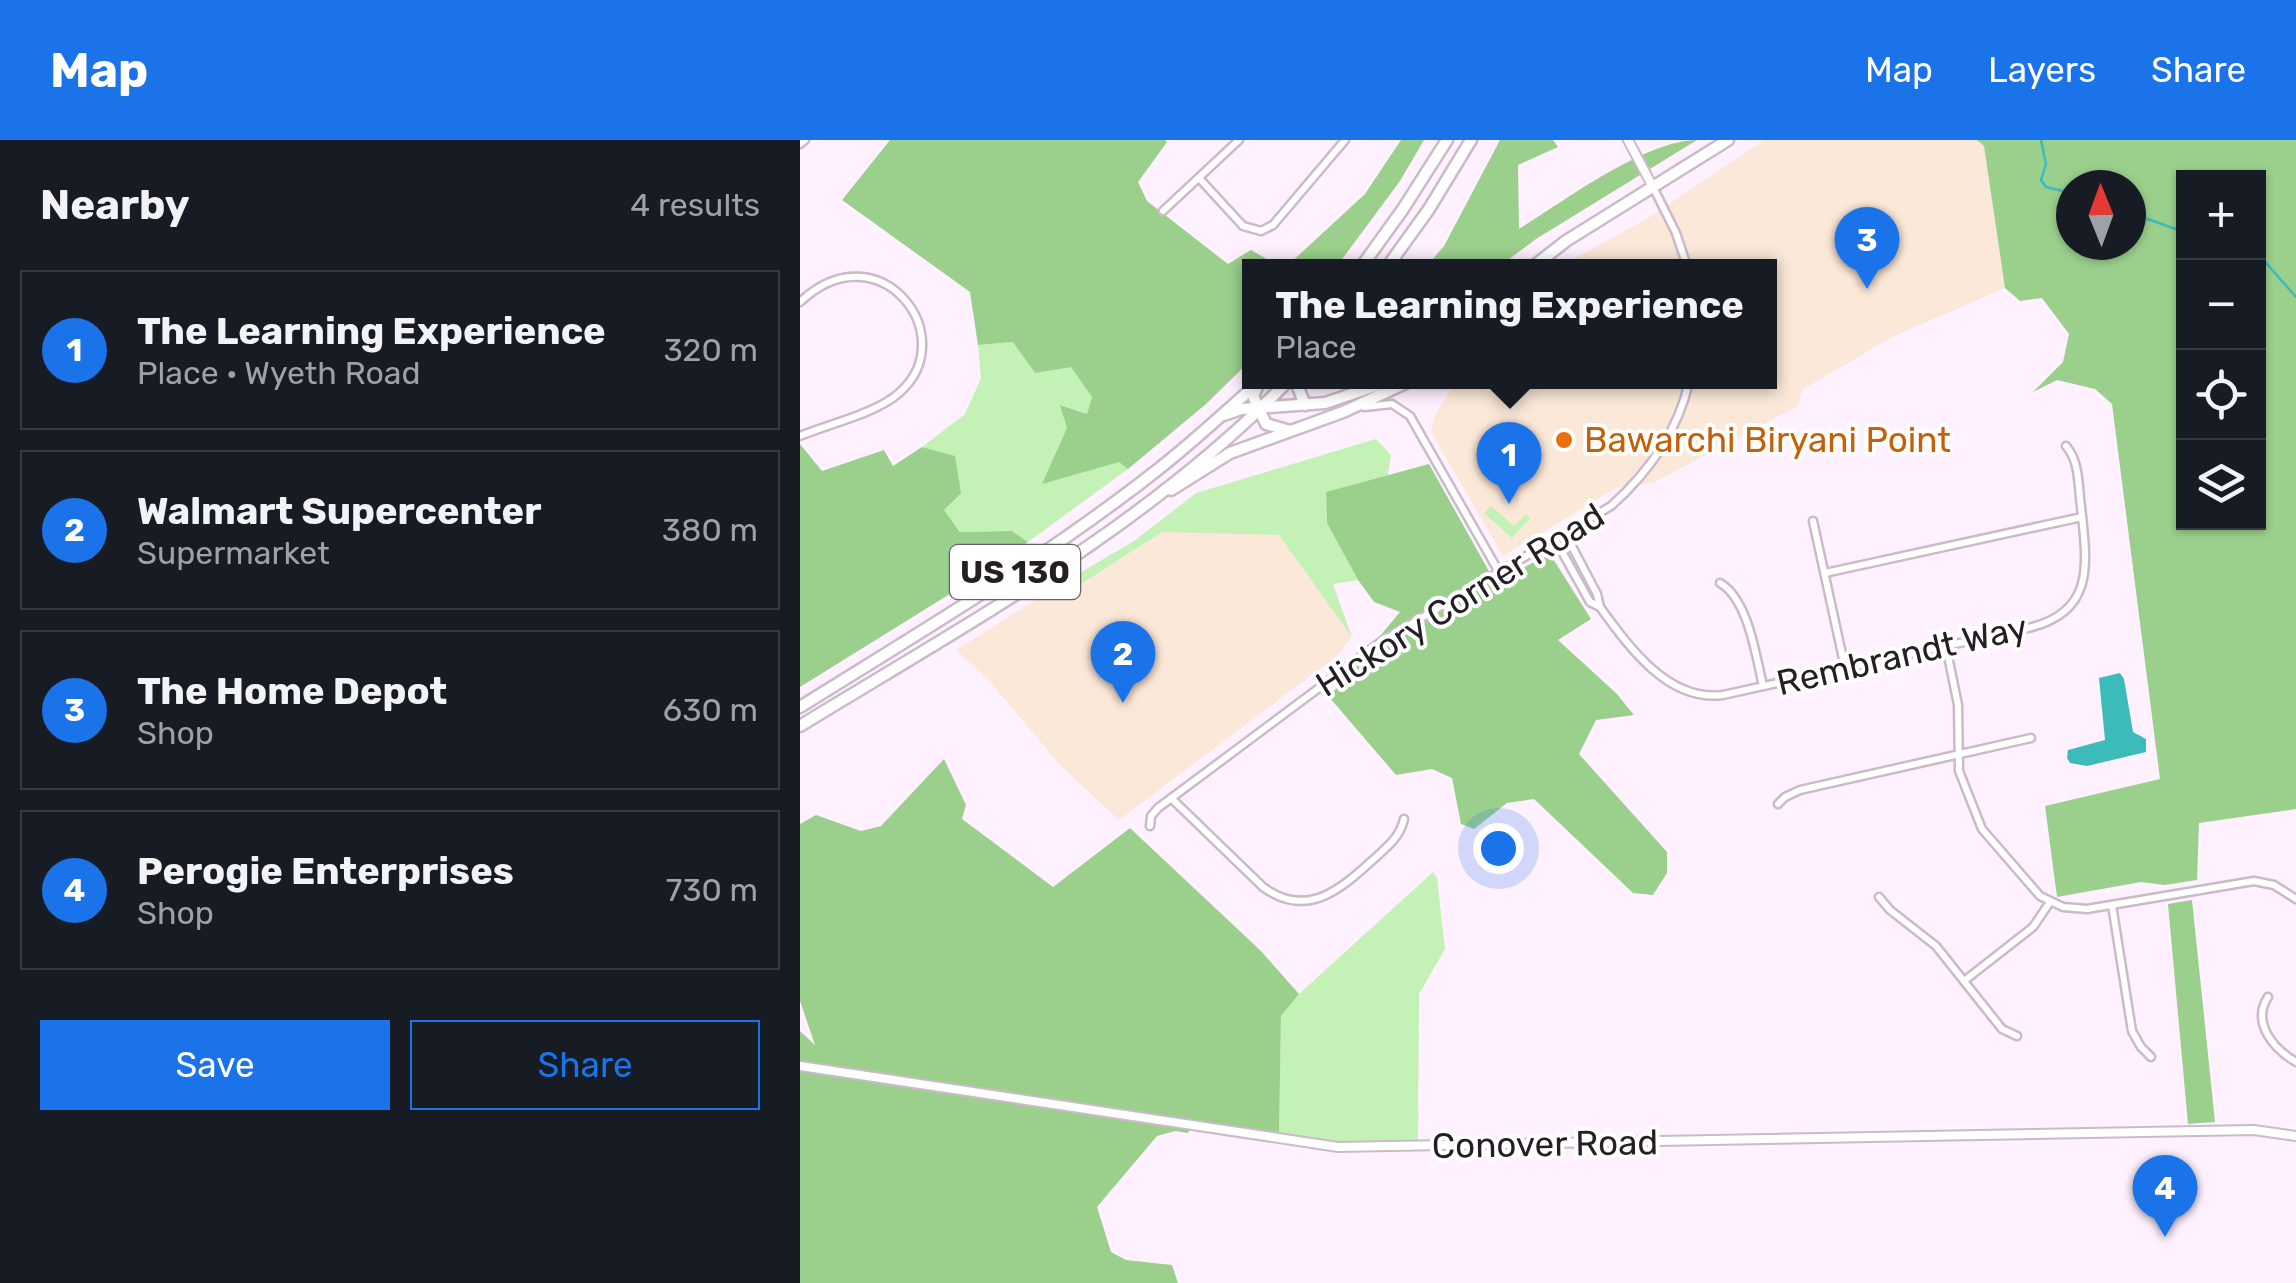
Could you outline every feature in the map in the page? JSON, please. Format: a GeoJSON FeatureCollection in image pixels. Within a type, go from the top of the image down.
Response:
{"type":"FeatureCollection","features":[{"type":"Feature","properties":{"kind":"main road"},"geometry":{"type":"LineString","coordinates":[[1367,259],[1404,210],[1447,140]]}},
{"type":"Feature","properties":{"kind":"main road"},"geometry":{"type":"LineString","coordinates":[[1393,259],[1471,140]]}},
{"type":"Feature","properties":{"kind":"main road"},"geometry":{"type":"LineString","coordinates":[[1545,259],[1566,241],[1728,140]]}},
{"type":"Feature","properties":{"kind":"main road","name":"US 130"},"geometry":{"type":"LineString","coordinates":[[800,707],[998,583],[1123,496],[1251,389]]}},
{"type":"Feature","properties":{"kind":"main road"},"geometry":{"type":"LineString","coordinates":[[1256,389],[1253,396],[1266,424],[1290,431]]}},
{"type":"Feature","properties":{"kind":"main road","name":"US 130"},"geometry":{"type":"LineString","coordinates":[[800,726],[1046,576],[1141,509],[1280,389]]}},
{"type":"Feature","properties":{"kind":"main road"},"geometry":{"type":"LineString","coordinates":[[1299,389],[1305,405]]}},
{"type":"Feature","properties":{"kind":"main road"},"geometry":{"type":"LineString","coordinates":[[1217,419],[1231,411],[1305,405],[1341,399],[1368,389]]}},
{"type":"Feature","properties":{"kind":"main road"},"geometry":{"type":"LineString","coordinates":[[1141,509],[1230,453],[1344,412],[1393,389]]}},
{"type":"Feature","properties":{"kind":"street"},"geometry":{"type":"LineString","coordinates":[[1163,212],[1239,140]]}},
{"type":"Feature","properties":{"kind":"street"},"geometry":{"type":"LineString","coordinates":[[1199,178],[1243,226],[1261,231],[1273,225],[1345,140]]}},
{"type":"Feature","properties":{"kind":"street"},"geometry":{"type":"LineString","coordinates":[[1628,140],[1676,233],[1685,259]]}},
{"type":"Feature","properties":{"kind":"street"},"geometry":{"type":"LineString","coordinates":[[800,302],[827,282],[845,276],[884,283],[912,309],[920,330],[921,352],[910,381],[895,397],[800,436]]}},
{"type":"Feature","properties":{"kind":"street"},"geometry":{"type":"LineString","coordinates":[[800,288],[807,296]]}},
{"type":"Feature","properties":{"kind":"street","name":"Hickory Corner Road"},"geometry":{"type":"LineString","coordinates":[[1150,826],[1151,816],[1171,798],[1382,641],[1603,512],[1640,479],[1673,427],[1687,389]]}},
{"type":"Feature","properties":{"kind":"street"},"geometry":{"type":"LineString","coordinates":[[1344,412],[1384,403],[1399,407],[1410,416],[1499,572]]}},
{"type":"Feature","properties":{"kind":"street","name":"Rembrandt Way"},"geometry":{"type":"LineString","coordinates":[[1556,540],[1588,600],[1600,607],[1640,655],[1677,690],[1706,697],[2042,624],[2069,607],[2085,573],[2075,460],[2066,446]]}},
{"type":"Feature","properties":{"kind":"street"},"geometry":{"type":"LineString","coordinates":[[1825,573],[2082,517]]}},
{"type":"Feature","properties":{"kind":"street"},"geometry":{"type":"LineString","coordinates":[[1813,521],[1845,668]]}},
{"type":"Feature","properties":{"kind":"street","name":"Rembrandt Way"},"geometry":{"type":"LineString","coordinates":[[1566,536],[1600,607]]}},
{"type":"Feature","properties":{"kind":"street"},"geometry":{"type":"LineString","coordinates":[[1720,583],[1734,594],[1743,615],[1763,686]]}},
{"type":"Feature","properties":{"kind":"street"},"geometry":{"type":"LineString","coordinates":[[1946,646],[1958,704],[1957,756],[1961,777],[1986,835],[2036,892],[2050,902],[2083,910],[2246,881],[2268,883],[2296,899]]}},
{"type":"Feature","properties":{"kind":"street"},"geometry":{"type":"LineString","coordinates":[[864,667],[872,682]]}},
{"type":"Feature","properties":{"kind":"street"},"geometry":{"type":"LineString","coordinates":[[1778,804],[1800,790],[2031,738]]}},
{"type":"Feature","properties":{"kind":"street"},"geometry":{"type":"LineString","coordinates":[[1171,798],[1262,887],[1301,901],[1321,898],[1340,889],[1395,839],[1404,820]]}},
{"type":"Feature","properties":{"kind":"street"},"geometry":{"type":"LineString","coordinates":[[1879,898],[1936,946],[2002,1029],[2018,1036]]}},
{"type":"Feature","properties":{"kind":"street"},"geometry":{"type":"LineString","coordinates":[[1964,981],[2034,927],[2050,902]]}},
{"type":"Feature","properties":{"kind":"street"},"geometry":{"type":"LineString","coordinates":[[2112,905],[2132,1030],[2141,1048],[2152,1057]]}},
{"type":"Feature","properties":{"kind":"street"},"geometry":{"type":"LineString","coordinates":[[2268,998],[2262,1011],[2266,1032],[2278,1049],[2296,1062]]}},
{"type":"Feature","properties":{"kind":"street","name":"Conover Road"},"geometry":{"type":"LineString","coordinates":[[800,1066],[1338,1147],[2254,1130],[2296,1136]]}},
{"type":"Feature","properties":{"kind":"shaded area"},"geometry":{"type":"Polygon","coordinates":[[[1764,140],[1977,140],[1984,146],[2005,288],[1894,336],[1802,390],[1798,406],[1655,482],[1616,488],[1503,556],[1431,432],[1435,415],[1452,389],[1777,389],[1777,259],[1574,259],[1648,218],[1764,140]]]}},
{"type":"Feature","properties":{"kind":"shaded area"},"geometry":{"type":"Polygon","coordinates":[[[1162,532],[1280,535],[1352,637],[1338,655],[1119,820],[1060,765],[991,683],[956,650],[1061,584],[1070,592],[1162,532]]]}},
{"type":"Feature","properties":{"kind":"green space"},"geometry":{"type":"Polygon","coordinates":[[[890,140],[1165,140],[1138,182],[1147,201],[1228,264],[1251,250],[1267,259],[1242,259],[1242,369],[1128,469],[1119,462],[1042,484],[1067,428],[1060,405],[1087,414],[1092,397],[1071,367],[1035,373],[1013,342],[978,345],[970,292],[842,200],[890,140]]]}},
{"type":"Feature","properties":{"kind":"green space"},"geometry":{"type":"Polygon","coordinates":[[[1401,140],[1424,140],[1400,181],[1342,259],[1295,259],[1365,194],[1401,140]]]}},
{"type":"Feature","properties":{"kind":"green space"},"geometry":{"type":"Polygon","coordinates":[[[1500,140],[1553,140],[1558,147],[1518,165],[1519,229],[1630,161],[1654,150],[1697,140],[1509,259],[1433,259],[1444,246],[1500,140]]]}},
{"type":"Feature","properties":{"kind":"green space"},"geometry":{"type":"Polygon","coordinates":[[[1977,140],[2296,140],[2296,809],[2199,823],[2197,880],[2165,885],[2141,882],[2057,897],[2045,806],[2160,779],[2112,404],[2095,389],[2057,380],[2033,392],[2063,362],[2069,334],[2042,298],[2020,301],[2005,288],[1984,146],[1977,140]]]}},
{"type":"Feature","properties":{"kind":"green space"},"geometry":{"type":"Polygon","coordinates":[[[1014,342],[1035,373],[1071,366],[1092,397],[1087,414],[1061,405],[1128,469],[1028,542],[1012,531],[961,532],[943,510],[955,457],[922,447],[965,414],[981,378],[978,345],[1014,342]]]}},
{"type":"Feature","properties":{"kind":"green space"},"geometry":{"type":"Polygon","coordinates":[[[1376,439],[1391,455],[1388,475],[1326,493],[1327,523],[1358,580],[1333,584],[1352,637],[1279,535],[1162,532],[1069,592],[1061,584],[1134,541],[1196,493],[1376,439]]]}},
{"type":"Feature","properties":{"kind":"green space"},"geometry":{"type":"Polygon","coordinates":[[[800,444],[822,471],[884,450],[893,466],[922,447],[955,456],[961,493],[944,510],[960,532],[1012,531],[1028,542],[800,687],[800,444]]]}},
{"type":"Feature","properties":{"kind":"green space"},"geometry":{"type":"Polygon","coordinates":[[[1429,464],[1495,582],[1550,554],[1591,619],[1558,640],[1616,693],[1634,715],[1596,720],[1579,754],[1667,852],[1667,873],[1653,895],[1633,893],[1534,799],[1507,803],[1474,829],[1461,824],[1452,778],[1432,769],[1396,775],[1329,697],[1400,612],[1374,602],[1358,580],[1327,523],[1326,492],[1429,464]]]}},
{"type":"Feature","properties":{"kind":"green space"},"geometry":{"type":"Polygon","coordinates":[[[1491,506],[1514,526],[1526,514],[1530,518],[1512,538],[1484,513],[1491,506]]]}},
{"type":"Feature","properties":{"kind":"green space"},"geometry":{"type":"Polygon","coordinates":[[[944,759],[966,805],[962,819],[1053,887],[1130,828],[1261,951],[1299,994],[1281,1016],[1279,1135],[1194,1121],[1188,1133],[1175,1131],[1157,1136],[1097,1207],[1111,1252],[1126,1260],[1172,1265],[1178,1283],[800,1283],[800,1031],[815,1045],[800,1001],[800,824],[816,815],[861,831],[881,826],[944,759]]]}},
{"type":"Feature","properties":{"kind":"green space"},"geometry":{"type":"Polygon","coordinates":[[[1433,872],[1437,878],[1445,949],[1419,994],[1418,1142],[1330,1143],[1279,1135],[1281,1016],[1299,994],[1433,872]]]}},
{"type":"Feature","properties":{"kind":"green space"},"geometry":{"type":"Polygon","coordinates":[[[2192,900],[2215,1122],[2188,1124],[2168,904],[2192,900]]]}},
{"type":"Feature","properties":{"kind":"water"},"geometry":{"type":"Polygon","coordinates":[[[2120,673],[2133,732],[2146,739],[2146,752],[2087,766],[2070,763],[2068,750],[2105,740],[2099,678],[2120,673]]]}},
{"type":"Feature","properties":{"kind":"waterway"},"geometry":{"type":"LineString","coordinates":[[2041,140],[2046,164],[2041,180],[2046,187],[2056,189]]}},
{"type":"Feature","properties":{"kind":"waterway"},"geometry":{"type":"LineString","coordinates":[[2146,218],[2176,229]]}},
{"type":"Feature","properties":{"kind":"waterway"},"geometry":{"type":"LineString","coordinates":[[2263,260],[2296,297]]}},
{"type":"Feature","properties":{"kind":"place","name":"The Home Depot"},"geometry":{"type":"Point","coordinates":[1867,289]}},
{"type":"Feature","properties":{"kind":"place","name":"Bawarchi Biryani Point"},"geometry":{"type":"Point","coordinates":[1564,440]}},
{"type":"Feature","properties":{"kind":"place","name":"The Learning Experience"},"geometry":{"type":"Point","coordinates":[1509,504]}},
{"type":"Feature","properties":{"kind":"place","name":"Walmart Supercenter"},"geometry":{"type":"Point","coordinates":[1123,703]}},
{"type":"Feature","properties":{"kind":"place","name":"Perogie Enterprises"},"geometry":{"type":"Point","coordinates":[2165,1237]}}]}
